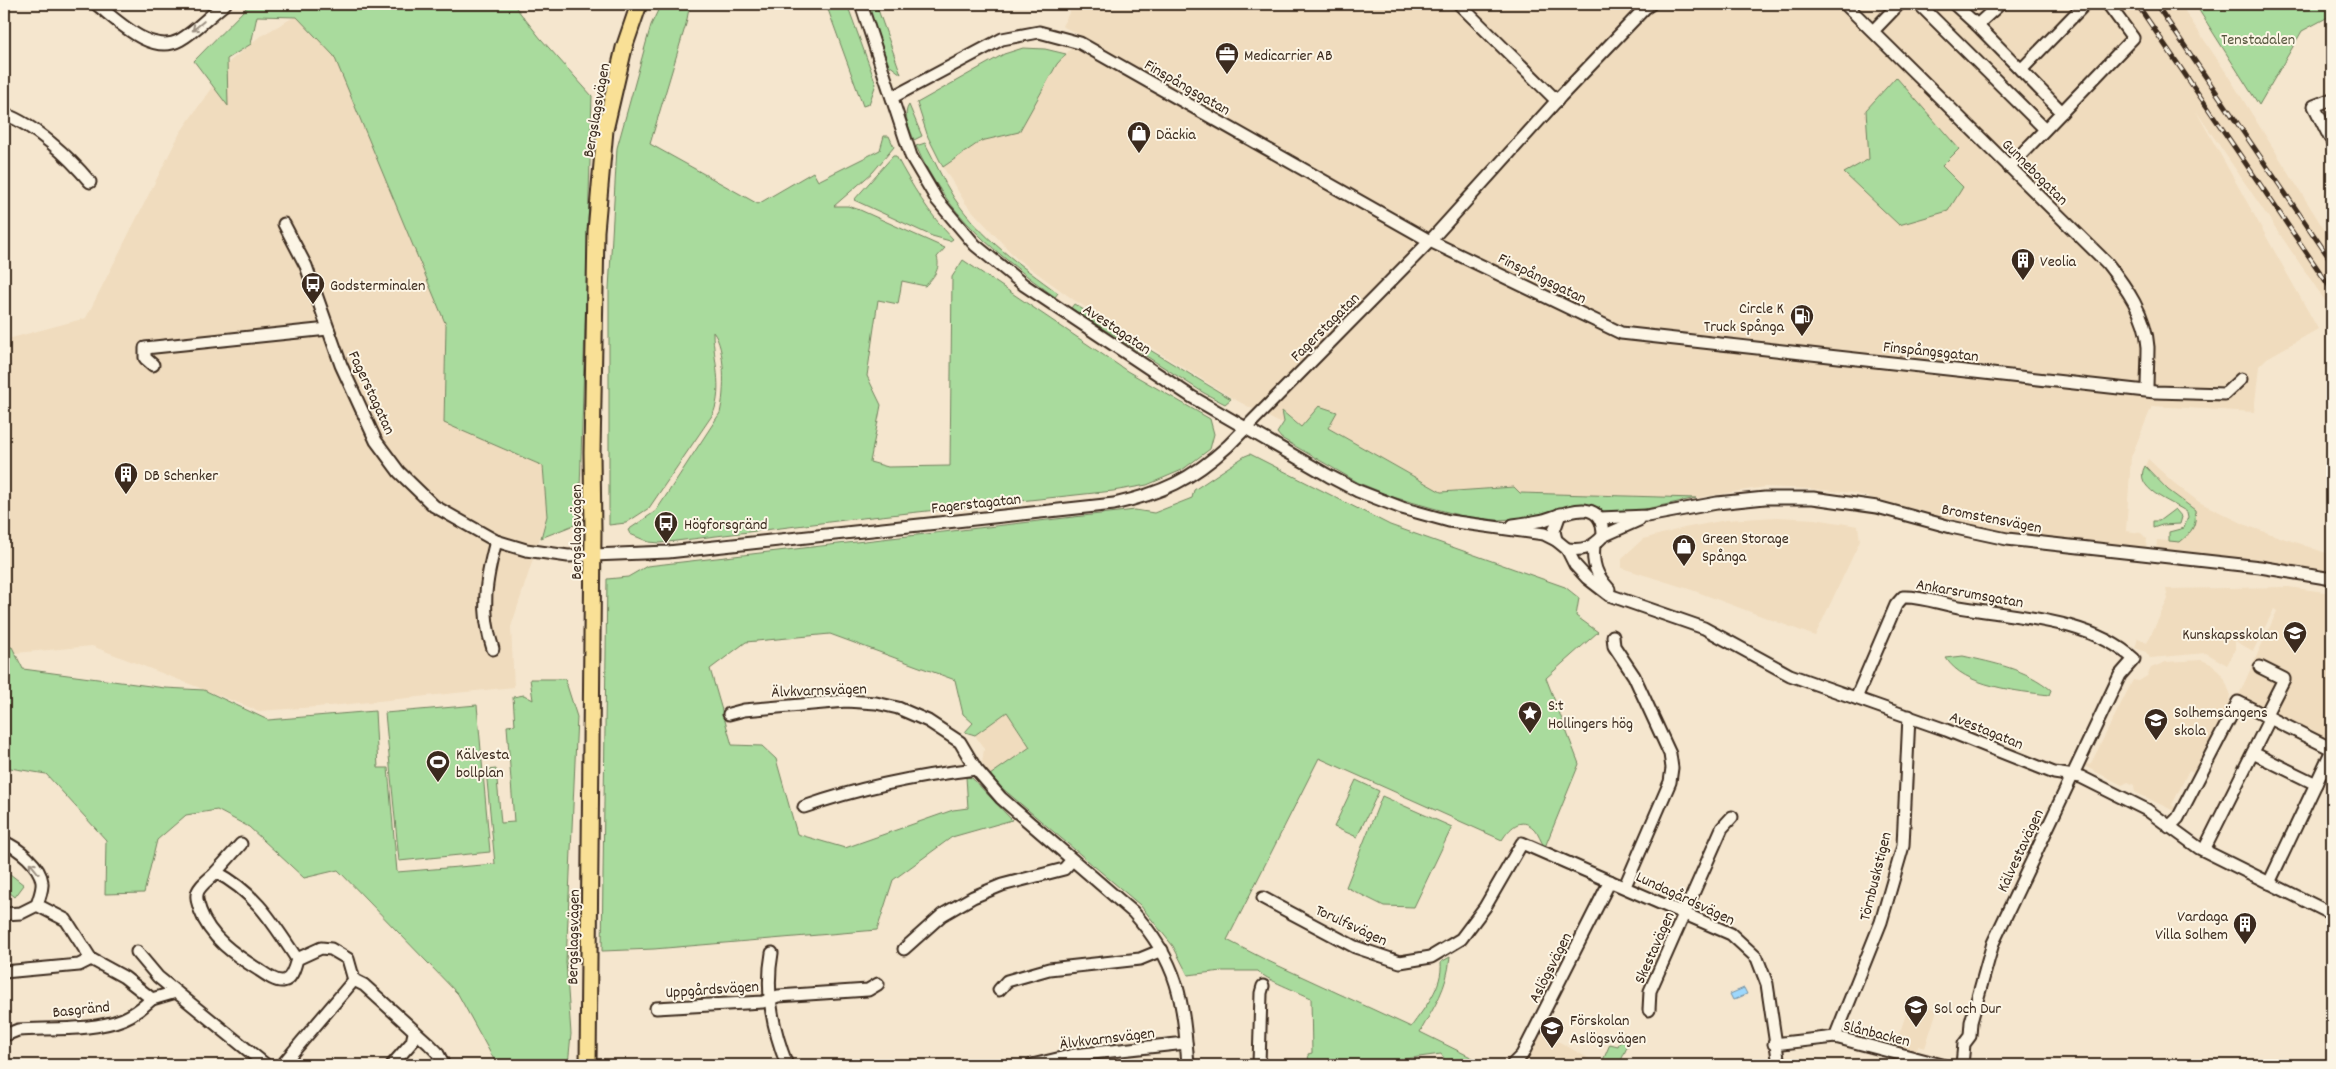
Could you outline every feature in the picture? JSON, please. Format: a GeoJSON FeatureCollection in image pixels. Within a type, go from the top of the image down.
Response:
{"type":"FeatureCollection","features":[{"type":"Feature","properties":{"kind":"main road","name":"Bergslagsvägen"},"geometry":{"type":"LineString","coordinates":[[588,1065],[593,555],[592,454],[597,222],[605,130],[624,48],[639,4]]}},
{"type":"Feature","properties":{"kind":"street"},"geometry":{"type":"LineString","coordinates":[[96,4],[151,43],[169,45],[180,40],[225,4]]}},
{"type":"Feature","properties":{"kind":"street","name":"Avestagatan"},"geometry":{"type":"LineString","coordinates":[[861,4],[911,156],[937,200],[975,245],[1024,285],[1192,398],[1329,476],[1380,500],[1450,521],[1544,534],[1556,540],[1567,549],[1575,565],[1600,590],[1704,628],[1790,675],[1909,716],[2054,773],[2072,775],[2147,810],[2204,850],[2332,914]]}},
{"type":"Feature","properties":{"kind":"street"},"geometry":{"type":"LineString","coordinates":[[1459,4],[1557,101]]}},
{"type":"Feature","properties":{"kind":"street","name":"Fagerstagatan"},"geometry":{"type":"LineString","coordinates":[[284,224],[306,266],[341,365],[376,441],[399,472],[434,506],[496,541],[526,550],[555,554],[593,555],[668,552],[1114,504],[1145,497],[1179,483],[1219,455],[1430,241],[1557,101],[1645,8],[1651,4]]}},
{"type":"Feature","properties":{"kind":"street","name":"Gunnebogatan"},"geometry":{"type":"LineString","coordinates":[[1845,4],[2107,263],[2126,286],[2141,320],[2148,345],[2147,390]]}},
{"type":"Feature","properties":{"kind":"street"},"geometry":{"type":"LineString","coordinates":[[1873,31],[1900,4]]}},
{"type":"Feature","properties":{"kind":"street"},"geometry":{"type":"LineString","coordinates":[[1919,4],[2045,130]]}},
{"type":"Feature","properties":{"kind":"street"},"geometry":{"type":"LineString","coordinates":[[1954,4],[2062,112]]}},
{"type":"Feature","properties":{"kind":"street"},"geometry":{"type":"LineString","coordinates":[[1977,25],[2000,4]]}},
{"type":"Feature","properties":{"kind":"street"},"geometry":{"type":"LineString","coordinates":[[2021,70],[2085,4]]}},
{"type":"Feature","properties":{"kind":"street"},"geometry":{"type":"LineString","coordinates":[[2009,167],[2133,38],[2108,4]]}},
{"type":"Feature","properties":{"kind":"street","name":"Finspångsgatan"},"geometry":{"type":"LineString","coordinates":[[892,97],[1002,39],[1039,32],[1072,40],[1430,241],[1621,333],[2147,390],[2225,394],[2241,379]]}},
{"type":"Feature","properties":{"kind":"street"},"geometry":{"type":"LineString","coordinates":[[2330,138],[2314,106],[2332,99]]}},
{"type":"Feature","properties":{"kind":"street"},"geometry":{"type":"LineString","coordinates":[[4,114],[20,122],[59,148],[90,182]]}},
{"type":"Feature","properties":{"kind":"street"},"geometry":{"type":"LineString","coordinates":[[153,365],[145,358],[145,348],[328,329]]}},
{"type":"Feature","properties":{"kind":"street","name":"Bromstensvägen"},"geometry":{"type":"LineString","coordinates":[[1600,518],[1647,516],[1717,502],[1765,498],[1813,498],[1877,506],[1951,527],[2007,539],[2260,567],[2332,579]]}},
{"type":"Feature","properties":{"kind":"street","name":"Avestagatan"},"geometry":{"type":"LineString","coordinates":[[1498,527],[1528,523],[1581,509],[1588,510],[1600,518]]}},
{"type":"Feature","properties":{"kind":"street"},"geometry":{"type":"LineString","coordinates":[[1556,540],[1554,530],[1560,514]]}},
{"type":"Feature","properties":{"kind":"street","name":"Bromstensvägen"},"geometry":{"type":"LineString","coordinates":[[1603,536],[1647,516]]}},
{"type":"Feature","properties":{"kind":"street"},"geometry":{"type":"LineString","coordinates":[[1567,549],[1585,549],[1594,546],[1603,536],[1603,526],[1600,518]]}},
{"type":"Feature","properties":{"kind":"street"},"geometry":{"type":"LineString","coordinates":[[493,649],[489,636],[485,599],[486,577],[496,541]]}},
{"type":"Feature","properties":{"kind":"street","name":"Avestagatan"},"geometry":{"type":"LineString","coordinates":[[1594,546],[1592,558],[1595,570],[1600,580],[1619,597]]}},
{"type":"Feature","properties":{"kind":"street","name":"Ankarsrumsgatan"},"geometry":{"type":"LineString","coordinates":[[1856,698],[1896,605],[1903,598],[1912,597],[1947,605],[2074,626],[2120,646],[2134,659]]}},
{"type":"Feature","properties":{"kind":"street"},"geometry":{"type":"LineString","coordinates":[[1614,636],[1614,646],[1634,676],[1656,721],[1670,754],[1672,768],[1670,782],[1625,886]]}},
{"type":"Feature","properties":{"kind":"street","name":"Kälvestavägen"},"geometry":{"type":"LineString","coordinates":[[1962,1065],[1964,1044],[1970,1036],[1971,1022],[1993,943],[2120,675],[2134,659]]}},
{"type":"Feature","properties":{"kind":"street"},"geometry":{"type":"LineString","coordinates":[[2204,850],[2253,753],[2284,679],[2260,667]]}},
{"type":"Feature","properties":{"kind":"street","name":"Älvkvarnsvägen"},"geometry":{"type":"LineString","coordinates":[[729,714],[744,710],[814,702],[846,701],[883,705],[898,708],[928,721],[960,742],[976,770],[1001,798],[1133,912],[1149,930],[1162,950],[1178,985],[1183,1010],[1188,1065]]}},
{"type":"Feature","properties":{"kind":"street"},"geometry":{"type":"LineString","coordinates":[[2169,827],[2178,818],[2238,702],[2331,746],[2316,784],[2269,882]]}},
{"type":"Feature","properties":{"kind":"street","name":"Törnbuskstigen"},"geometry":{"type":"LineString","coordinates":[[1835,1037],[1881,922],[1902,846],[1909,716]]}},
{"type":"Feature","properties":{"kind":"street"},"geometry":{"type":"LineString","coordinates":[[2253,753],[2316,784]]}},
{"type":"Feature","properties":{"kind":"street"},"geometry":{"type":"LineString","coordinates":[[804,807],[841,794],[899,780],[976,770]]}},
{"type":"Feature","properties":{"kind":"street","name":"Skestavägen"},"geometry":{"type":"LineString","coordinates":[[1649,1010],[1650,991],[1722,828],[1732,817]]}},
{"type":"Feature","properties":{"kind":"street"},"geometry":{"type":"LineString","coordinates":[[4,842],[13,846],[36,868],[43,884],[37,905],[21,913],[4,914]]}},
{"type":"Feature","properties":{"kind":"street","name":"Lundagårdsvägen"},"geometry":{"type":"LineString","coordinates":[[1522,843],[1732,934],[1757,958],[1767,984],[1774,1044],[1779,1065]]}},
{"type":"Feature","properties":{"kind":"street","name":"Torulfsvägen"},"geometry":{"type":"LineString","coordinates":[[1263,898],[1355,947],[1400,962],[1432,957],[1461,939],[1484,907],[1522,843]]}},
{"type":"Feature","properties":{"kind":"street"},"geometry":{"type":"LineString","coordinates":[[241,844],[196,895],[204,921],[218,940],[242,960],[279,980],[288,979],[297,959],[321,948],[331,949],[348,958],[354,980],[364,985],[437,1052],[444,1065]]}},
{"type":"Feature","properties":{"kind":"street"},"geometry":{"type":"LineString","coordinates":[[904,948],[942,915],[973,897],[1002,885],[1064,869],[1072,860]]}},
{"type":"Feature","properties":{"kind":"street"},"geometry":{"type":"LineString","coordinates":[[216,872],[240,886],[254,900],[267,914],[297,959]]}},
{"type":"Feature","properties":{"kind":"street","name":"Aslögsvägen"},"geometry":{"type":"LineString","coordinates":[[1512,1065],[1522,1055],[1610,881]]}},
{"type":"Feature","properties":{"kind":"street"},"geometry":{"type":"LineString","coordinates":[[4,972],[79,965],[91,959],[66,920],[37,905]]}},
{"type":"Feature","properties":{"kind":"street"},"geometry":{"type":"LineString","coordinates":[[998,990],[1007,981],[1049,969],[1140,959],[1162,950]]}},
{"type":"Feature","properties":{"kind":"street"},"geometry":{"type":"LineString","coordinates":[[137,952],[158,977],[266,1065]]}},
{"type":"Feature","properties":{"kind":"street","name":"Uppgårdsvägen"},"geometry":{"type":"LineString","coordinates":[[772,952],[769,969],[773,1026],[787,1065]]}},
{"type":"Feature","properties":{"kind":"street","name":"Basgränd"},"geometry":{"type":"LineString","coordinates":[[91,959],[124,976],[152,999]]}},
{"type":"Feature","properties":{"kind":"street"},"geometry":{"type":"LineString","coordinates":[[282,1065],[354,980]]}},
{"type":"Feature","properties":{"kind":"street","name":"Uppgårdsvägen"},"geometry":{"type":"LineString","coordinates":[[656,1008],[764,1002],[778,996],[868,990],[878,984]]}},
{"type":"Feature","properties":{"kind":"street"},"geometry":{"type":"LineString","coordinates":[[1259,1065],[1261,993],[1263,986]]}},
{"type":"Feature","properties":{"kind":"street","name":"Basgränd"},"geometry":{"type":"LineString","coordinates":[[8,1034],[18,1030],[107,1024],[123,1020],[137,1012],[152,999],[176,992]]}},
{"type":"Feature","properties":{"kind":"street"},"geometry":{"type":"LineString","coordinates":[[392,1065],[412,1042],[414,1032]]}},
{"type":"Feature","properties":{"kind":"street","name":"Slånbacken"},"geometry":{"type":"LineString","coordinates":[[1774,1044],[1835,1037],[1942,1065]]}},
{"type":"Feature","properties":{"kind":"street","name":"Älvkvarnsvägen"},"geometry":{"type":"LineString","coordinates":[[1032,1065],[1074,1055],[1186,1044]]}},
{"type":"Feature","properties":{"kind":"shaded area"},"geometry":{"type":"Polygon","coordinates":[[[1074,4],[2180,4],[2225,71],[2332,242],[2332,322],[2328,305],[2196,111],[2318,329],[2267,358],[2259,366],[2254,412],[2152,406],[2131,457],[2126,531],[2141,533],[2147,539],[2146,549],[2020,535],[1973,526],[1853,493],[1812,489],[1765,487],[1696,498],[1520,493],[1514,487],[1441,492],[1328,428],[1336,412],[1302,427],[1283,411],[1284,422],[1278,422],[1234,399],[1074,300],[1016,258],[966,204],[943,167],[981,141],[1019,131],[1057,64],[1082,36],[1062,26],[1074,4]]]}},
{"type":"Feature","properties":{"kind":"shaded area"},"geometry":{"type":"Polygon","coordinates":[[[301,13],[338,55],[446,325],[444,422],[543,466],[547,516],[511,627],[514,687],[330,706],[259,711],[92,646],[4,654],[4,340],[86,318],[180,133],[230,61],[259,37],[301,13]]]}},
{"type":"Feature","properties":{"kind":"shaded area"},"geometry":{"type":"Polygon","coordinates":[[[2148,459],[2174,483],[2199,502],[2248,526],[2332,555],[2332,572],[2156,551],[2157,540],[2180,542],[2195,510],[2168,490],[2145,466],[2148,459]]]}},
{"type":"Feature","properties":{"kind":"shaded area"},"geometry":{"type":"Polygon","coordinates":[[[1777,517],[1815,519],[1858,526],[1860,541],[1815,636],[1692,590],[1622,568],[1622,558],[1643,539],[1684,528],[1726,520],[1777,517]]]}},
{"type":"Feature","properties":{"kind":"shaded area"},"geometry":{"type":"Polygon","coordinates":[[[2288,587],[2332,593],[2332,728],[2325,741],[2238,697],[2277,611],[2274,609],[2253,651],[2235,641],[2235,650],[2227,665],[2206,653],[2150,658],[2146,652],[2135,648],[2138,638],[2147,643],[2168,599],[2166,589],[2288,587]]]}},
{"type":"Feature","properties":{"kind":"shaded area","name":"Solhemsängens skola"},"geometry":{"type":"Polygon","coordinates":[[[2202,660],[2213,665],[2224,678],[2230,693],[2229,702],[2196,773],[2189,770],[2172,805],[2177,809],[2172,810],[2135,792],[2134,785],[2128,782],[2122,785],[2084,766],[2084,763],[2090,765],[2133,680],[2139,681],[2147,676],[2151,668],[2166,662],[2202,660]]]}},
{"type":"Feature","properties":{"kind":"shaded area"},"geometry":{"type":"Polygon","coordinates":[[[1007,712],[1030,747],[990,775],[982,763],[984,749],[975,735],[1007,712]]]}},
{"type":"Feature","properties":{"kind":"shaded area","name":"Sol och Dur"},"geometry":{"type":"Polygon","coordinates":[[[1910,1002],[1937,1010],[1925,1048],[1918,1046],[1915,1053],[1895,1047],[1910,1002]]]}},
{"type":"Feature","properties":{"kind":"shaded area","name":"Förskolan Aslögsvägen"},"geometry":{"type":"Polygon","coordinates":[[[1542,1032],[1600,1065],[1525,1065],[1542,1032]]]}},
{"type":"Feature","properties":{"kind":"green space"},"geometry":{"type":"Polygon","coordinates":[[[250,4],[513,4],[541,39],[592,96],[579,523],[541,538],[547,516],[543,466],[444,423],[446,325],[334,56],[297,17],[257,16],[251,44],[227,59],[228,106],[194,61],[250,4]]]}},
{"type":"Feature","properties":{"kind":"green space"},"geometry":{"type":"Polygon","coordinates":[[[661,4],[690,4],[686,24],[650,144],[758,204],[813,172],[818,181],[880,150],[884,136],[889,136],[894,147],[873,172],[834,206],[848,206],[860,210],[945,248],[937,257],[938,265],[935,273],[925,286],[902,281],[898,304],[878,300],[867,376],[881,405],[870,462],[888,467],[950,466],[952,277],[963,260],[1127,371],[1210,419],[1214,434],[1210,449],[1182,470],[1147,485],[1113,491],[853,519],[660,543],[649,542],[630,534],[628,530],[656,511],[720,413],[723,394],[722,359],[717,339],[713,332],[718,394],[713,414],[649,508],[626,523],[609,525],[609,289],[617,148],[651,25],[661,4]]]}},
{"type":"Feature","properties":{"kind":"green space"},"geometry":{"type":"Polygon","coordinates":[[[826,4],[847,4],[876,84],[869,104],[863,106],[826,4]]]}},
{"type":"Feature","properties":{"kind":"green space"},"geometry":{"type":"Polygon","coordinates":[[[866,4],[876,4],[901,74],[889,65],[866,4]]]}},
{"type":"Feature","properties":{"kind":"green space","name":"Tenstadalen"},"geometry":{"type":"Polygon","coordinates":[[[2195,4],[2332,4],[2332,15],[2302,31],[2259,105],[2195,4]]]}},
{"type":"Feature","properties":{"kind":"green space"},"geometry":{"type":"Polygon","coordinates":[[[1023,48],[1045,49],[1066,54],[1057,64],[1019,132],[981,141],[943,167],[928,137],[917,103],[1004,54],[1023,48]]]}},
{"type":"Feature","properties":{"kind":"green space"},"geometry":{"type":"Polygon","coordinates":[[[1896,77],[1959,149],[1942,166],[1963,187],[1948,211],[1899,225],[1844,173],[1869,159],[1866,110],[1896,77]]]}},
{"type":"Feature","properties":{"kind":"green space"},"geometry":{"type":"Polygon","coordinates":[[[909,105],[922,136],[914,140],[906,118],[909,105]]]}},
{"type":"Feature","properties":{"kind":"green space"},"geometry":{"type":"Polygon","coordinates":[[[925,143],[954,198],[976,226],[1002,250],[1058,293],[1055,297],[993,249],[958,213],[928,171],[916,146],[925,143]]]}},
{"type":"Feature","properties":{"kind":"green space"},"geometry":{"type":"Polygon","coordinates":[[[893,156],[896,156],[929,210],[953,239],[950,241],[932,236],[854,200],[893,156]]]}},
{"type":"Feature","properties":{"kind":"green space"},"geometry":{"type":"Polygon","coordinates":[[[1074,304],[1231,399],[1225,404],[1204,393],[1071,308],[1074,304]]]}},
{"type":"Feature","properties":{"kind":"green space"},"geometry":{"type":"Polygon","coordinates":[[[1319,406],[1337,412],[1328,428],[1441,492],[1514,487],[1520,493],[1696,498],[1614,516],[1587,504],[1576,504],[1530,518],[1497,520],[1462,516],[1393,497],[1359,483],[1281,438],[1277,433],[1284,422],[1282,411],[1301,427],[1319,406]]]}},
{"type":"Feature","properties":{"kind":"green space"},"geometry":{"type":"Polygon","coordinates":[[[1250,454],[1390,525],[1565,587],[1579,598],[1576,616],[1598,632],[1546,678],[1579,764],[1545,847],[1536,831],[1525,823],[1516,825],[1502,840],[1319,758],[1227,940],[1411,1027],[1436,988],[1441,971],[1441,962],[1450,957],[1443,988],[1420,1032],[1487,1065],[1449,1065],[1441,1054],[1390,1061],[1385,1064],[1309,1065],[1308,1054],[1312,1053],[1311,998],[1275,982],[1258,971],[1222,971],[1188,975],[1173,946],[1140,905],[1002,788],[990,775],[1030,747],[1007,712],[975,735],[965,732],[973,723],[963,714],[955,680],[830,634],[746,642],[710,669],[732,745],[762,746],[776,759],[797,834],[845,848],[953,810],[968,808],[966,777],[972,778],[1012,820],[952,837],[893,880],[877,930],[654,949],[602,951],[607,579],[628,577],[647,566],[1135,510],[1154,513],[1192,498],[1194,490],[1250,454]]]}},
{"type":"Feature","properties":{"kind":"green space"},"geometry":{"type":"Polygon","coordinates":[[[2145,466],[2168,490],[2195,510],[2193,528],[2180,542],[2169,541],[2169,532],[2184,528],[2188,517],[2187,512],[2163,499],[2148,488],[2142,474],[2145,466]]]}},
{"type":"Feature","properties":{"kind":"green space"},"geometry":{"type":"Polygon","coordinates":[[[2175,509],[2182,517],[2180,524],[2162,525],[2153,528],[2153,521],[2159,521],[2175,509]]]}},
{"type":"Feature","properties":{"kind":"green space"},"geometry":{"type":"Polygon","coordinates":[[[12,647],[23,669],[165,688],[204,690],[268,720],[375,711],[378,768],[388,768],[397,872],[495,864],[486,770],[496,769],[501,823],[514,822],[507,726],[515,725],[513,697],[524,695],[533,700],[530,679],[565,679],[577,717],[566,962],[571,1034],[568,1065],[497,1065],[458,994],[338,870],[304,878],[249,827],[217,810],[186,815],[157,840],[144,893],[105,894],[106,840],[46,774],[4,767],[4,648],[12,647]]]}},
{"type":"Feature","properties":{"kind":"green space"},"geometry":{"type":"Polygon","coordinates":[[[1963,656],[1998,664],[2020,672],[2051,690],[2049,695],[2008,689],[1978,681],[1954,668],[1946,658],[1963,656]]]}},
{"type":"Feature","properties":{"kind":"green space","name":"Kälvesta bollplan"},"geometry":{"type":"Polygon","coordinates":[[[477,705],[490,852],[399,861],[385,713],[477,705]]]}},
{"type":"Feature","properties":{"kind":"green space"},"geometry":{"type":"Polygon","coordinates":[[[1356,780],[1379,791],[1357,837],[1334,827],[1356,780]]]}},
{"type":"Feature","properties":{"kind":"green space"},"geometry":{"type":"Polygon","coordinates":[[[1382,796],[1452,827],[1414,907],[1384,906],[1346,887],[1382,796]]]}},
{"type":"Feature","properties":{"kind":"green space"},"geometry":{"type":"Polygon","coordinates":[[[5,870],[24,885],[15,897],[4,888],[5,870]]]}},
{"type":"Feature","properties":{"kind":"green space"},"geometry":{"type":"Polygon","coordinates":[[[1624,1033],[1632,1036],[1619,1065],[1601,1065],[1610,1044],[1618,1046],[1624,1033]]]}},
{"type":"Feature","properties":{"kind":"water"},"geometry":{"type":"Polygon","coordinates":[[[1744,988],[1747,994],[1733,1000],[1730,994],[1744,988]]]}},
{"type":"Feature","properties":{"kind":"railway"},"geometry":{"type":"LineString","coordinates":[[2137,4],[2332,290]]}},
{"type":"Feature","properties":{"kind":"railway"},"geometry":{"type":"LineString","coordinates":[[2156,4],[2332,262]]}},
{"type":"Feature","properties":{"kind":"place","name":"Medicarrier AB"},"geometry":{"type":"Point","coordinates":[1227,75]}},
{"type":"Feature","properties":{"kind":"place","name":"Däckia"},"geometry":{"type":"Point","coordinates":[1139,154]}},
{"type":"Feature","properties":{"kind":"place","name":"Veolia"},"geometry":{"type":"Point","coordinates":[2023,281]}},
{"type":"Feature","properties":{"kind":"place","name":"Godsterminalen"},"geometry":{"type":"Point","coordinates":[313,305]}},
{"type":"Feature","properties":{"kind":"place","name":"Circle K Truck Spånga"},"geometry":{"type":"Point","coordinates":[1802,337]}},
{"type":"Feature","properties":{"kind":"place","name":"DB Schenker"},"geometry":{"type":"Point","coordinates":[126,495]}},
{"type":"Feature","properties":{"kind":"place","name":"Högforsgränd"},"geometry":{"type":"Point","coordinates":[666,544]}},
{"type":"Feature","properties":{"kind":"place","name":"Green Storage Spånga"},"geometry":{"type":"Point","coordinates":[1684,567]}},
{"type":"Feature","properties":{"kind":"place","name":"Kunskapsskolan"},"geometry":{"type":"Point","coordinates":[2295,654]}},
{"type":"Feature","properties":{"kind":"place","name":"S:t Hollingers hög"},"geometry":{"type":"Point","coordinates":[1530,734]}},
{"type":"Feature","properties":{"kind":"place","name":"Solhemsängens skola"},"geometry":{"type":"Point","coordinates":[2156,741]}},
{"type":"Feature","properties":{"kind":"place","name":"Kälvesta bollplan"},"geometry":{"type":"Point","coordinates":[438,783]}},
{"type":"Feature","properties":{"kind":"place","name":"Vardaga Villa Solhem"},"geometry":{"type":"Point","coordinates":[2245,945]}},
{"type":"Feature","properties":{"kind":"place","name":"Sol och Dur"},"geometry":{"type":"Point","coordinates":[1916,1028]}},
{"type":"Feature","properties":{"kind":"place","name":"Förskolan Aslögsvägen"},"geometry":{"type":"Point","coordinates":[1552,1049]}}]}
